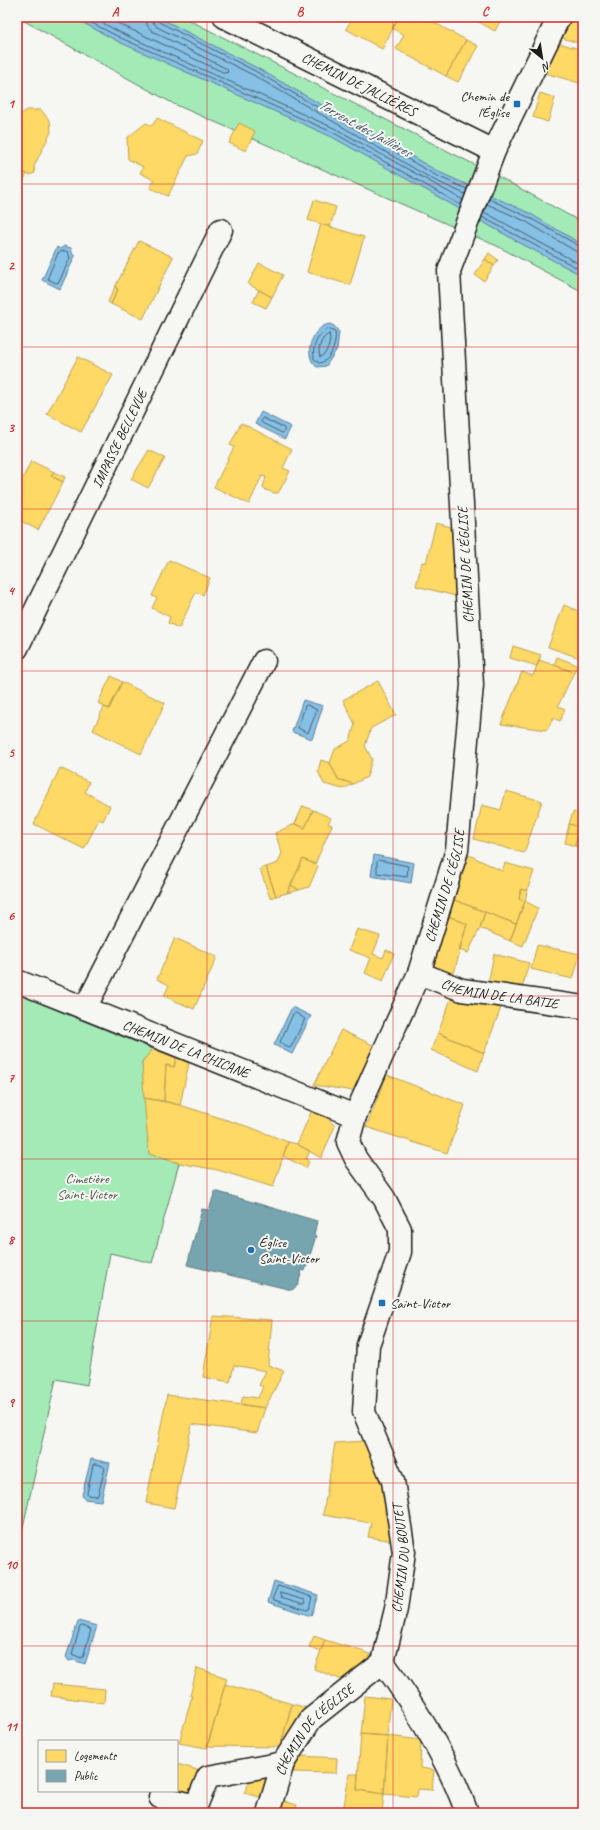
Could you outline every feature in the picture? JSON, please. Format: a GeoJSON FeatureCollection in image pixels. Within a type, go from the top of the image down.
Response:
{"type":"FeatureCollection","features":[{"type":"Feature","properties":{"kind":"street","name":"CHEMIN DE JALLIÈRES"},"geometry":{"type":"LineString","coordinates":[[225,17],[491,160]]}},
{"type":"Feature","properties":{"kind":"street","name":"CHEMIN DE L'ÉGLISE"},"geometry":{"type":"LineString","coordinates":[[355,1116],[419,972],[457,850],[472,685],[449,272],[491,160],[559,17]]}},
{"type":"Feature","properties":{"kind":"street","name":"IMPASSE BELLEVUE"},"geometry":{"type":"LineString","coordinates":[[17,648],[222,230]]}},
{"type":"Feature","properties":{"kind":"street"},"geometry":{"type":"LineString","coordinates":[[85,1008],[264,661]]}},
{"type":"Feature","properties":{"kind":"street","name":"CHEMIN DE LA BATIE"},"geometry":{"type":"LineString","coordinates":[[419,972],[462,990],[583,1007]]}},
{"type":"Feature","properties":{"kind":"street","name":"CHEMIN DE LA CHICANE"},"geometry":{"type":"LineString","coordinates":[[17,981],[355,1116]]}},
{"type":"Feature","properties":{"kind":"street","name":"CHEMIN DU BOUTET"},"geometry":{"type":"LineString","coordinates":[[355,1116],[348,1142],[356,1159],[384,1198],[400,1228],[400,1252],[368,1345],[364,1412],[393,1481],[404,1552],[396,1609],[383,1662]]}},
{"type":"Feature","properties":{"kind":"street","name":"CHEMIN DE L'ÉGLISE"},"geometry":{"type":"LineString","coordinates":[[268,1813],[283,1763],[311,1719],[383,1662]]}},
{"type":"Feature","properties":{"kind":"street"},"geometry":{"type":"LineString","coordinates":[[383,1662],[405,1692],[424,1725],[459,1790],[467,1813]]}},
{"type":"Feature","properties":{"kind":"street"},"geometry":{"type":"LineString","coordinates":[[160,1797],[196,1806],[208,1777],[283,1763]]}},
{"type":"Feature","properties":{"kind":"green space"},"geometry":{"type":"Polygon","coordinates":[[[17,17],[183,17],[503,179],[583,223],[583,292],[497,246],[174,104],[17,17]]]}},
{"type":"Feature","properties":{"kind":"green space","name":"Cimetière Saint-Victor"},"geometry":{"type":"Polygon","coordinates":[[[17,994],[153,1049],[142,1062],[149,1154],[179,1163],[152,1263],[110,1253],[87,1385],[56,1379],[17,1554],[17,994]]]}},
{"type":"Feature","properties":{"kind":"water"},"geometry":{"type":"Polygon","coordinates":[[[72,17],[158,17],[257,68],[439,172],[529,213],[583,245],[583,276],[520,243],[332,137],[119,42],[72,17]]]}},
{"type":"Feature","properties":{"kind":"water"},"geometry":{"type":"Polygon","coordinates":[[[64,246],[71,248],[73,255],[75,256],[60,289],[42,280],[57,247],[60,249],[64,246]]]}},
{"type":"Feature","properties":{"kind":"water"},"geometry":{"type":"Polygon","coordinates":[[[330,324],[339,332],[337,349],[326,366],[317,367],[310,356],[311,342],[318,330],[330,324]]]}},
{"type":"Feature","properties":{"kind":"water"},"geometry":{"type":"Polygon","coordinates":[[[261,412],[291,427],[285,439],[255,424],[261,412]]]}},
{"type":"Feature","properties":{"kind":"water"},"geometry":{"type":"Polygon","coordinates":[[[303,700],[323,706],[312,739],[292,732],[303,700]]]}},
{"type":"Feature","properties":{"kind":"water"},"geometry":{"type":"Polygon","coordinates":[[[374,855],[414,863],[411,883],[371,876],[374,855]]]}},
{"type":"Feature","properties":{"kind":"water"},"geometry":{"type":"Polygon","coordinates":[[[292,1007],[311,1016],[292,1054],[274,1045],[292,1007]]]}},
{"type":"Feature","properties":{"kind":"water"},"geometry":{"type":"Polygon","coordinates":[[[91,1459],[110,1463],[101,1501],[84,1499],[82,1495],[91,1459]]]}},
{"type":"Feature","properties":{"kind":"water"},"geometry":{"type":"Polygon","coordinates":[[[274,1581],[318,1595],[311,1616],[268,1602],[274,1581]]]}},
{"type":"Feature","properties":{"kind":"water"},"geometry":{"type":"Polygon","coordinates":[[[78,1621],[97,1626],[85,1664],[73,1660],[69,1661],[66,1657],[78,1621]]]}},
{"type":"Feature","properties":{"kind":"building: Logements"},"geometry":{"type":"Polygon","coordinates":[[[353,17],[399,17],[382,49],[346,29],[353,17]]]}},
{"type":"Feature","properties":{"kind":"building: Logements"},"geometry":{"type":"Polygon","coordinates":[[[399,17],[405,17],[412,20],[414,17],[424,17],[466,40],[446,76],[396,49],[404,35],[392,28],[399,17]]]}},
{"type":"Feature","properties":{"kind":"building: Logements"},"geometry":{"type":"Polygon","coordinates":[[[470,17],[502,17],[495,31],[470,17]]]}},
{"type":"Feature","properties":{"kind":"building: Logements"},"geometry":{"type":"Polygon","coordinates":[[[567,17],[583,17],[583,44],[558,37],[567,17]]]}},
{"type":"Feature","properties":{"kind":"building: Logements"},"geometry":{"type":"Polygon","coordinates":[[[466,40],[478,46],[458,82],[446,76],[466,40]]]}},
{"type":"Feature","properties":{"kind":"building: Logements"},"geometry":{"type":"Polygon","coordinates":[[[555,42],[583,50],[583,84],[545,73],[555,42]]]}},
{"type":"Feature","properties":{"kind":"building: Logements"},"geometry":{"type":"Polygon","coordinates":[[[540,93],[555,98],[548,122],[533,117],[540,93]]]}},
{"type":"Feature","properties":{"kind":"building: Logements"},"geometry":{"type":"Polygon","coordinates":[[[27,110],[41,110],[50,121],[51,132],[34,166],[35,173],[29,175],[23,172],[20,180],[17,178],[17,117],[27,110]]]}},
{"type":"Feature","properties":{"kind":"building: Logements"},"geometry":{"type":"Polygon","coordinates":[[[157,118],[203,141],[197,154],[188,156],[168,196],[150,188],[154,180],[140,173],[143,167],[128,159],[127,138],[146,123],[152,126],[157,118]]]}},
{"type":"Feature","properties":{"kind":"building: Logements"},"geometry":{"type":"Polygon","coordinates":[[[239,123],[255,131],[246,151],[229,143],[239,123]]]}},
{"type":"Feature","properties":{"kind":"building: Logements"},"geometry":{"type":"Polygon","coordinates":[[[23,172],[27,174],[23,181],[20,180],[23,172]]]}},
{"type":"Feature","properties":{"kind":"building: Logements"},"geometry":{"type":"Polygon","coordinates":[[[314,200],[336,207],[330,227],[308,220],[314,200]]]}},
{"type":"Feature","properties":{"kind":"building: Logements"},"geometry":{"type":"Polygon","coordinates":[[[321,224],[364,237],[350,285],[307,272],[321,224]]]}},
{"type":"Feature","properties":{"kind":"building: Logements"},"geometry":{"type":"Polygon","coordinates":[[[139,241],[173,257],[143,319],[111,304],[118,289],[115,287],[139,241]]]}},
{"type":"Feature","properties":{"kind":"building: Logements"},"geometry":{"type":"Polygon","coordinates":[[[489,253],[498,260],[494,266],[485,259],[489,253]]]}},
{"type":"Feature","properties":{"kind":"building: Logements"},"geometry":{"type":"Polygon","coordinates":[[[485,259],[494,266],[484,281],[475,275],[485,259]]]}},
{"type":"Feature","properties":{"kind":"building: Logements"},"geometry":{"type":"Polygon","coordinates":[[[259,263],[283,275],[272,297],[248,284],[259,263]]]}},
{"type":"Feature","properties":{"kind":"building: Logements"},"geometry":{"type":"Polygon","coordinates":[[[115,287],[118,289],[111,304],[108,302],[115,287]]]}},
{"type":"Feature","properties":{"kind":"building: Logements"},"geometry":{"type":"Polygon","coordinates":[[[259,290],[272,297],[266,308],[253,302],[259,290]]]}},
{"type":"Feature","properties":{"kind":"building: Logements"},"geometry":{"type":"Polygon","coordinates":[[[78,357],[113,375],[81,432],[47,414],[78,357]]]}},
{"type":"Feature","properties":{"kind":"building: Logements"},"geometry":{"type":"Polygon","coordinates":[[[241,423],[292,449],[283,468],[290,471],[278,493],[266,490],[263,487],[266,477],[262,476],[249,504],[214,487],[234,447],[230,445],[241,423]]]}},
{"type":"Feature","properties":{"kind":"building: Logements"},"geometry":{"type":"Polygon","coordinates":[[[149,450],[165,458],[148,488],[131,479],[149,450]]]}},
{"type":"Feature","properties":{"kind":"building: Logements"},"geometry":{"type":"Polygon","coordinates":[[[31,461],[54,472],[51,476],[63,482],[38,530],[17,519],[17,491],[31,461]]]}},
{"type":"Feature","properties":{"kind":"building: Logements"},"geometry":{"type":"Polygon","coordinates":[[[54,472],[65,477],[63,482],[51,476],[54,472]]]}},
{"type":"Feature","properties":{"kind":"building: Logements"},"geometry":{"type":"Polygon","coordinates":[[[436,523],[451,527],[456,571],[456,596],[416,586],[422,562],[426,563],[436,523]]]}},
{"type":"Feature","properties":{"kind":"building: Logements"},"geometry":{"type":"Polygon","coordinates":[[[169,560],[210,578],[203,595],[196,592],[179,628],[168,623],[170,617],[152,608],[157,598],[152,596],[169,560]]]}},
{"type":"Feature","properties":{"kind":"building: Logements"},"geometry":{"type":"Polygon","coordinates":[[[564,605],[583,613],[583,659],[548,647],[564,605]]]}},
{"type":"Feature","properties":{"kind":"building: Logements"},"geometry":{"type":"Polygon","coordinates":[[[513,646],[541,655],[537,666],[510,658],[513,646]]]}},
{"type":"Feature","properties":{"kind":"building: Logements"},"geometry":{"type":"Polygon","coordinates":[[[557,657],[577,665],[574,672],[554,665],[557,657]]]}},
{"type":"Feature","properties":{"kind":"building: Logements"},"geometry":{"type":"Polygon","coordinates":[[[539,660],[574,672],[558,706],[565,709],[560,721],[553,718],[547,730],[501,724],[522,672],[533,676],[539,660]]]}},
{"type":"Feature","properties":{"kind":"building: Logements"},"geometry":{"type":"Polygon","coordinates":[[[111,676],[122,682],[109,709],[98,703],[111,676]]]}},
{"type":"Feature","properties":{"kind":"building: Logements"},"geometry":{"type":"Polygon","coordinates":[[[378,681],[396,715],[371,728],[365,746],[372,759],[367,777],[353,784],[338,779],[330,763],[335,749],[350,741],[355,724],[343,700],[378,681]]]}},
{"type":"Feature","properties":{"kind":"building: Logements"},"geometry":{"type":"Polygon","coordinates":[[[122,682],[165,703],[141,754],[93,730],[104,707],[109,709],[122,682]]]}},
{"type":"Feature","properties":{"kind":"building: Logements"},"geometry":{"type":"Polygon","coordinates":[[[321,760],[330,763],[338,779],[353,784],[343,789],[324,784],[318,771],[321,760]]]}},
{"type":"Feature","properties":{"kind":"building: Logements"},"geometry":{"type":"Polygon","coordinates":[[[60,768],[89,782],[85,792],[110,806],[103,821],[99,819],[84,849],[34,824],[60,768]]]}},
{"type":"Feature","properties":{"kind":"building: Logements"},"geometry":{"type":"Polygon","coordinates":[[[506,791],[542,801],[524,853],[474,839],[482,805],[501,810],[506,791]]]}},
{"type":"Feature","properties":{"kind":"building: Logements"},"geometry":{"type":"Polygon","coordinates":[[[303,806],[313,810],[305,828],[295,824],[303,806]]]}},
{"type":"Feature","properties":{"kind":"building: Logements"},"geometry":{"type":"Polygon","coordinates":[[[313,810],[331,818],[328,824],[332,825],[315,864],[303,859],[287,893],[276,896],[266,867],[278,863],[282,853],[275,833],[295,824],[305,828],[313,810]]]}},
{"type":"Feature","properties":{"kind":"building: Logements"},"geometry":{"type":"Polygon","coordinates":[[[573,812],[583,815],[583,828],[569,824],[573,812]]]}},
{"type":"Feature","properties":{"kind":"building: Logements"},"geometry":{"type":"Polygon","coordinates":[[[569,824],[580,827],[575,846],[565,843],[569,824]]]}},
{"type":"Feature","properties":{"kind":"building: Logements"},"geometry":{"type":"Polygon","coordinates":[[[580,827],[583,828],[583,849],[575,846],[580,827]]]}},
{"type":"Feature","properties":{"kind":"building: Logements"},"geometry":{"type":"Polygon","coordinates":[[[469,855],[502,871],[505,863],[534,871],[527,891],[521,889],[519,899],[525,901],[516,924],[452,899],[469,855]]]}},
{"type":"Feature","properties":{"kind":"building: Logements"},"geometry":{"type":"Polygon","coordinates":[[[303,859],[318,866],[309,887],[299,890],[291,885],[303,859]]]}},
{"type":"Feature","properties":{"kind":"building: Logements"},"geometry":{"type":"Polygon","coordinates":[[[266,867],[276,896],[270,898],[260,869],[266,867]]]}},
{"type":"Feature","properties":{"kind":"building: Logements"},"geometry":{"type":"Polygon","coordinates":[[[291,885],[299,890],[287,893],[291,885]]]}},
{"type":"Feature","properties":{"kind":"building: Logements"},"geometry":{"type":"Polygon","coordinates":[[[521,889],[527,891],[525,901],[519,899],[521,889]]]}},
{"type":"Feature","properties":{"kind":"building: Logements"},"geometry":{"type":"Polygon","coordinates":[[[452,899],[485,912],[480,928],[468,953],[459,950],[467,924],[446,915],[452,899]]]}},
{"type":"Feature","properties":{"kind":"building: Logements"},"geometry":{"type":"Polygon","coordinates":[[[525,901],[538,908],[523,946],[510,941],[525,901]]]}},
{"type":"Feature","properties":{"kind":"building: Logements"},"geometry":{"type":"Polygon","coordinates":[[[485,912],[516,924],[510,941],[480,928],[485,912]]]}},
{"type":"Feature","properties":{"kind":"building: Logements"},"geometry":{"type":"Polygon","coordinates":[[[446,915],[467,924],[453,977],[430,966],[446,915]]]}},
{"type":"Feature","properties":{"kind":"building: Logements"},"geometry":{"type":"Polygon","coordinates":[[[357,929],[380,936],[373,954],[383,958],[386,950],[394,953],[383,981],[365,973],[371,958],[349,950],[357,929]]]}},
{"type":"Feature","properties":{"kind":"building: Logements"},"geometry":{"type":"Polygon","coordinates":[[[175,938],[217,957],[194,1009],[164,996],[169,985],[157,979],[175,938]]]}},
{"type":"Feature","properties":{"kind":"building: Logements"},"geometry":{"type":"Polygon","coordinates":[[[537,945],[580,954],[573,979],[531,969],[537,945]]]}},
{"type":"Feature","properties":{"kind":"building: Logements"},"geometry":{"type":"Polygon","coordinates":[[[494,954],[529,963],[522,988],[488,984],[494,954]]]}},
{"type":"Feature","properties":{"kind":"building: Logements"},"geometry":{"type":"Polygon","coordinates":[[[453,994],[503,1002],[484,1053],[438,1033],[453,994]]]}},
{"type":"Feature","properties":{"kind":"building: Logements"},"geometry":{"type":"Polygon","coordinates":[[[341,1030],[375,1046],[354,1091],[314,1085],[341,1030]]]}},
{"type":"Feature","properties":{"kind":"building: Logements"},"geometry":{"type":"Polygon","coordinates":[[[438,1033],[484,1053],[478,1071],[431,1050],[438,1033]]]}},
{"type":"Feature","properties":{"kind":"building: Logements"},"geometry":{"type":"Polygon","coordinates":[[[153,1049],[176,1058],[174,1067],[166,1065],[164,1101],[144,1098],[142,1062],[153,1049]]]}},
{"type":"Feature","properties":{"kind":"building: Logements"},"geometry":{"type":"Polygon","coordinates":[[[176,1058],[189,1063],[180,1105],[164,1101],[166,1065],[174,1067],[176,1058]]]}},
{"type":"Feature","properties":{"kind":"building: Logements"},"geometry":{"type":"Polygon","coordinates":[[[387,1075],[465,1105],[447,1153],[366,1127],[387,1075]]]}},
{"type":"Feature","properties":{"kind":"building: Logements"},"geometry":{"type":"Polygon","coordinates":[[[144,1098],[180,1105],[252,1128],[288,1142],[273,1187],[218,1170],[179,1163],[149,1154],[144,1098]]]}},
{"type":"Feature","properties":{"kind":"building: Logements"},"geometry":{"type":"Polygon","coordinates":[[[313,1108],[321,1111],[335,1126],[321,1158],[297,1144],[313,1108]]]}},
{"type":"Feature","properties":{"kind":"building: Logements"},"geometry":{"type":"Polygon","coordinates":[[[288,1142],[297,1144],[310,1151],[306,1159],[309,1162],[306,1168],[283,1156],[288,1142]]]}},
{"type":"Feature","properties":{"kind":"building: Logements"},"geometry":{"type":"Polygon","coordinates":[[[213,1316],[272,1320],[268,1365],[284,1371],[265,1408],[241,1404],[243,1396],[258,1398],[263,1387],[259,1385],[266,1371],[234,1365],[230,1382],[203,1377],[213,1316]]]}},
{"type":"Feature","properties":{"kind":"building: Logements"},"geometry":{"type":"Polygon","coordinates":[[[167,1395],[265,1408],[257,1433],[192,1424],[174,1508],[146,1503],[167,1395]]]}},
{"type":"Feature","properties":{"kind":"building: Logements"},"geometry":{"type":"Polygon","coordinates":[[[364,1441],[383,1472],[389,1486],[385,1512],[394,1541],[368,1537],[371,1523],[323,1515],[335,1443],[364,1441]]]}},
{"type":"Feature","properties":{"kind":"building: Logements"},"geometry":{"type":"Polygon","coordinates":[[[314,1636],[325,1640],[321,1651],[309,1647],[314,1636]]]}},
{"type":"Feature","properties":{"kind":"building: Logements"},"geometry":{"type":"Polygon","coordinates":[[[325,1640],[371,1654],[354,1675],[345,1681],[314,1669],[325,1640]]]}},
{"type":"Feature","properties":{"kind":"building: Logements"},"geometry":{"type":"Polygon","coordinates":[[[197,1668],[227,1678],[207,1748],[179,1743],[192,1696],[190,1696],[197,1668]]]}},
{"type":"Feature","properties":{"kind":"building: Logements"},"geometry":{"type":"Polygon","coordinates":[[[53,1684],[105,1689],[104,1703],[51,1696],[53,1684]]]}},
{"type":"Feature","properties":{"kind":"building: Logements"},"geometry":{"type":"Polygon","coordinates":[[[225,1684],[292,1704],[280,1747],[207,1746],[225,1684]]]}},
{"type":"Feature","properties":{"kind":"building: Logements"},"geometry":{"type":"Polygon","coordinates":[[[365,1696],[391,1699],[387,1736],[361,1734],[365,1696]]]}},
{"type":"Feature","properties":{"kind":"building: Logements"},"geometry":{"type":"Polygon","coordinates":[[[292,1704],[308,1708],[280,1747],[292,1704]]]}},
{"type":"Feature","properties":{"kind":"building: Logements"},"geometry":{"type":"Polygon","coordinates":[[[361,1734],[388,1736],[384,1794],[357,1790],[361,1734]]]}},
{"type":"Feature","properties":{"kind":"building: Logements"},"geometry":{"type":"Polygon","coordinates":[[[388,1736],[421,1740],[420,1768],[434,1770],[432,1790],[418,1789],[417,1797],[384,1794],[388,1736]]]}},
{"type":"Feature","properties":{"kind":"building: Logements"},"geometry":{"type":"Polygon","coordinates":[[[301,1756],[337,1758],[336,1773],[293,1772],[301,1756]]]}},
{"type":"Feature","properties":{"kind":"building: Logements"},"geometry":{"type":"Polygon","coordinates":[[[178,1764],[204,1772],[194,1798],[178,1791],[178,1764]]]}},
{"type":"Feature","properties":{"kind":"building: Logements"},"geometry":{"type":"Polygon","coordinates":[[[349,1774],[358,1774],[357,1790],[384,1794],[382,1813],[343,1813],[349,1774]]]}},
{"type":"Feature","properties":{"kind":"building: Logements"},"geometry":{"type":"Polygon","coordinates":[[[253,1775],[268,1780],[260,1797],[244,1793],[253,1775]]]}},
{"type":"Feature","properties":{"kind":"building: Logements"},"geometry":{"type":"Polygon","coordinates":[[[283,1801],[297,1805],[294,1813],[279,1813],[283,1801]]]}},
{"type":"Feature","properties":{"kind":"building: Public","name":"Église Saint-Victor"},"geometry":{"type":"Polygon","coordinates":[[[215,1191],[317,1221],[314,1235],[316,1236],[305,1271],[302,1270],[298,1285],[292,1290],[187,1265],[202,1209],[209,1210],[215,1191]]]}},
{"type":"Feature","properties":{"kind":"place","name":"Chemin de l'Église"},"geometry":{"type":"Point","coordinates":[517,104]}},
{"type":"Feature","properties":{"kind":"place","name":"Église Saint-Victor"},"geometry":{"type":"Point","coordinates":[251,1250]}},
{"type":"Feature","properties":{"kind":"place","name":"Saint-Victor"},"geometry":{"type":"Point","coordinates":[382,1303]}},
{"type":"Feature","properties":{"kind":"water label","name":"Torrent des Jaillières"},"geometry":{"type":"Point","coordinates":[365,128]}}]}
